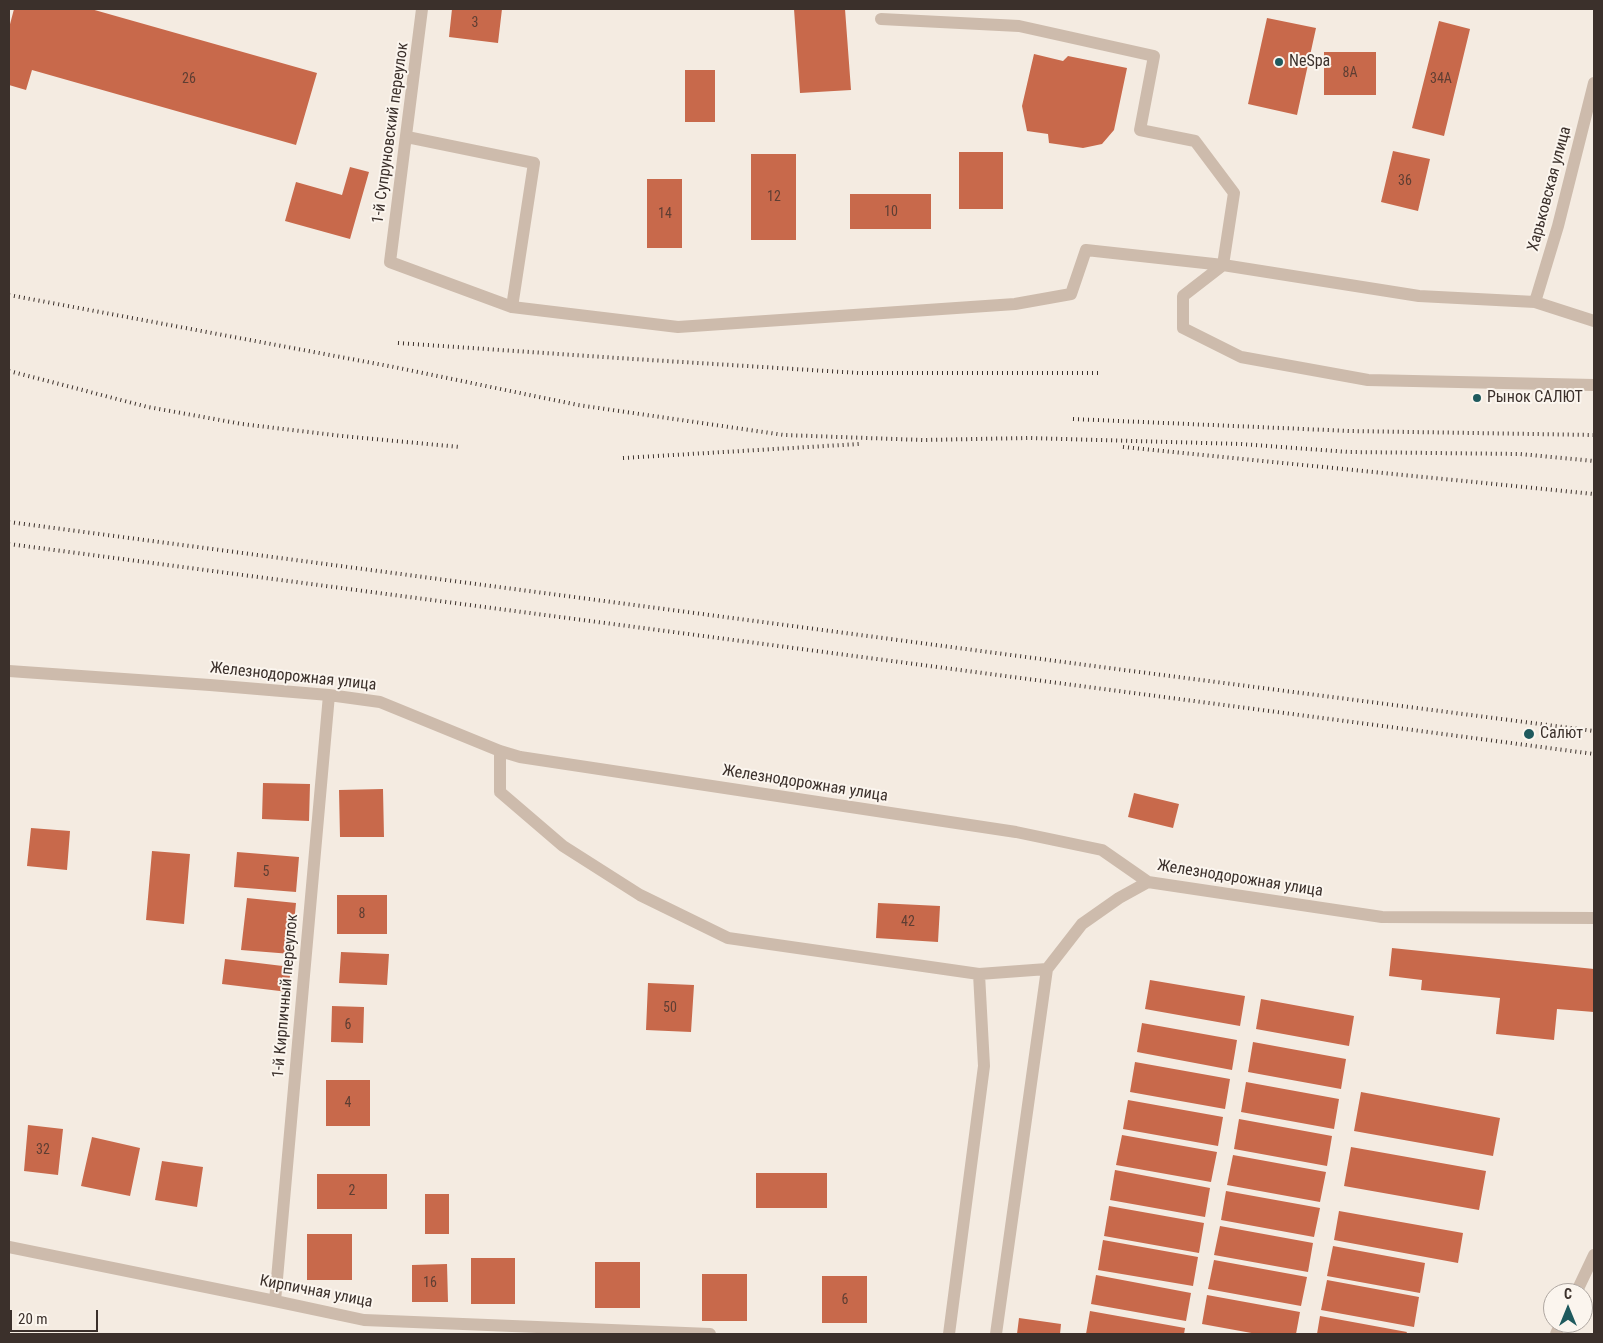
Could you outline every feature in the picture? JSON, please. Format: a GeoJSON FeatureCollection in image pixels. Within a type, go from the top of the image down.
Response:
{"type":"FeatureCollection","features":[{"type":"Feature","properties":{"kind":"street","name":"1-й Супруновский переулок"},"geometry":{"type":"LineString","coordinates":[[422,9],[390,262],[512,307]]}},
{"type":"Feature","properties":{"kind":"street"},"geometry":{"type":"LineString","coordinates":[[881,18],[1019,26],[1154,56],[1140,130],[1195,141],[1234,193],[1223,265],[1183,296],[1183,328],[1241,357],[1368,380],[1594,385]]}},
{"type":"Feature","properties":{"kind":"street","name":"Харьковская улица"},"geometry":{"type":"LineString","coordinates":[[1535,302],[1558,226],[1594,83]]}},
{"type":"Feature","properties":{"kind":"street"},"geometry":{"type":"LineString","coordinates":[[407,137],[534,163],[512,307],[678,327],[1015,304],[1071,294],[1086,250],[1223,265],[1419,296],[1535,302],[1594,320]]}},
{"type":"Feature","properties":{"kind":"street","name":"Железнодорожная улица"},"geometry":{"type":"LineString","coordinates":[[9,671],[200,684],[329,695],[380,702],[520,757],[1016,832],[1102,850],[1148,882],[1382,917],[1594,918]]}},
{"type":"Feature","properties":{"kind":"street","name":"1-й Кирпичный переулок"},"geometry":{"type":"LineString","coordinates":[[275,1300],[329,695]]}},
{"type":"Feature","properties":{"kind":"street"},"geometry":{"type":"LineString","coordinates":[[500,750],[500,792],[564,846],[640,895],[728,938],[979,974],[1047,969]]}},
{"type":"Feature","properties":{"kind":"street"},"geometry":{"type":"LineString","coordinates":[[996,1334],[1047,969],[1082,924],[1119,898],[1148,882]]}},
{"type":"Feature","properties":{"kind":"street"},"geometry":{"type":"LineString","coordinates":[[949,1334],[984,1066],[979,974]]}},
{"type":"Feature","properties":{"kind":"street","name":"Кирпичная улица"},"geometry":{"type":"LineString","coordinates":[[9,1247],[275,1300],[364,1320],[710,1334]]}},
{"type":"Feature","properties":{"kind":"street"},"geometry":{"type":"LineString","coordinates":[[1581,1283],[1594,1255]]}},
{"type":"Feature","properties":{"kind":"building"},"geometry":{"type":"Polygon","coordinates":[[[14,9],[91,9],[317,73],[296,145],[32,70],[26,90],[9,85],[9,28],[14,9]]]}},
{"type":"Feature","properties":{"kind":"building"},"geometry":{"type":"Polygon","coordinates":[[[452,9],[502,9],[498,43],[449,37],[452,9]]]}},
{"type":"Feature","properties":{"kind":"building"},"geometry":{"type":"Polygon","coordinates":[[[794,9],[845,9],[851,90],[800,93],[794,9]]]}},
{"type":"Feature","properties":{"kind":"building"},"geometry":{"type":"Polygon","coordinates":[[[1267,18],[1316,28],[1297,115],[1248,104],[1267,18]]]}},
{"type":"Feature","properties":{"kind":"building"},"geometry":{"type":"Polygon","coordinates":[[[1439,21],[1470,29],[1444,136],[1412,128],[1439,21]]]}},
{"type":"Feature","properties":{"kind":"building"},"geometry":{"type":"Polygon","coordinates":[[[1324,52],[1376,52],[1376,95],[1324,95],[1324,52]]]}},
{"type":"Feature","properties":{"kind":"building"},"geometry":{"type":"Polygon","coordinates":[[[1034,54],[1063,61],[1068,56],[1127,68],[1114,130],[1102,144],[1083,148],[1049,143],[1048,134],[1027,131],[1022,106],[1034,54]]]}},
{"type":"Feature","properties":{"kind":"building"},"geometry":{"type":"Polygon","coordinates":[[[685,70],[715,70],[715,122],[685,122],[685,70]]]}},
{"type":"Feature","properties":{"kind":"building"},"geometry":{"type":"Polygon","coordinates":[[[1393,151],[1430,159],[1418,211],[1381,202],[1393,151]]]}},
{"type":"Feature","properties":{"kind":"building"},"geometry":{"type":"Polygon","coordinates":[[[959,152],[1003,152],[1003,209],[959,209],[959,152]]]}},
{"type":"Feature","properties":{"kind":"building"},"geometry":{"type":"Polygon","coordinates":[[[751,154],[796,154],[796,240],[751,240],[751,154]]]}},
{"type":"Feature","properties":{"kind":"building"},"geometry":{"type":"Polygon","coordinates":[[[350,167],[369,172],[350,239],[285,221],[296,182],[342,195],[350,167]]]}},
{"type":"Feature","properties":{"kind":"building"},"geometry":{"type":"Polygon","coordinates":[[[647,179],[682,179],[682,248],[647,248],[647,179]]]}},
{"type":"Feature","properties":{"kind":"building"},"geometry":{"type":"Polygon","coordinates":[[[850,194],[931,194],[931,229],[850,229],[850,194]]]}},
{"type":"Feature","properties":{"kind":"building"},"geometry":{"type":"Polygon","coordinates":[[[263,783],[310,784],[309,821],[262,819],[263,783]]]}},
{"type":"Feature","properties":{"kind":"building"},"geometry":{"type":"Polygon","coordinates":[[[383,789],[384,837],[340,837],[339,790],[383,789]]]}},
{"type":"Feature","properties":{"kind":"building"},"geometry":{"type":"Polygon","coordinates":[[[1134,793],[1179,804],[1173,828],[1128,817],[1134,793]]]}},
{"type":"Feature","properties":{"kind":"building"},"geometry":{"type":"Polygon","coordinates":[[[31,828],[70,831],[67,870],[27,866],[31,828]]]}},
{"type":"Feature","properties":{"kind":"building"},"geometry":{"type":"Polygon","coordinates":[[[152,851],[190,854],[184,924],[146,920],[152,851]]]}},
{"type":"Feature","properties":{"kind":"building"},"geometry":{"type":"Polygon","coordinates":[[[237,852],[299,857],[296,892],[234,887],[237,852]]]}},
{"type":"Feature","properties":{"kind":"building"},"geometry":{"type":"Polygon","coordinates":[[[337,895],[387,895],[387,934],[337,934],[337,895]]]}},
{"type":"Feature","properties":{"kind":"building"},"geometry":{"type":"Polygon","coordinates":[[[247,898],[296,903],[291,954],[241,950],[247,898]]]}},
{"type":"Feature","properties":{"kind":"building"},"geometry":{"type":"Polygon","coordinates":[[[878,903],[940,906],[938,942],[876,938],[878,903]]]}},
{"type":"Feature","properties":{"kind":"building"},"geometry":{"type":"Polygon","coordinates":[[[1392,948],[1594,969],[1594,1012],[1557,1009],[1554,1040],[1496,1034],[1500,998],[1421,990],[1422,980],[1389,976],[1392,948]]]}},
{"type":"Feature","properties":{"kind":"building"},"geometry":{"type":"Polygon","coordinates":[[[341,952],[389,954],[387,985],[339,983],[341,952]]]}},
{"type":"Feature","properties":{"kind":"building"},"geometry":{"type":"Polygon","coordinates":[[[225,959],[291,967],[288,992],[222,984],[225,959]]]}},
{"type":"Feature","properties":{"kind":"building"},"geometry":{"type":"Polygon","coordinates":[[[1150,980],[1245,996],[1240,1026],[1145,1009],[1150,980]]]}},
{"type":"Feature","properties":{"kind":"building"},"geometry":{"type":"Polygon","coordinates":[[[648,983],[694,985],[691,1032],[646,1030],[648,983]]]}},
{"type":"Feature","properties":{"kind":"building"},"geometry":{"type":"Polygon","coordinates":[[[1261,999],[1354,1016],[1349,1046],[1256,1029],[1261,999]]]}},
{"type":"Feature","properties":{"kind":"building"},"geometry":{"type":"Polygon","coordinates":[[[332,1006],[364,1007],[363,1043],[331,1042],[332,1006]]]}},
{"type":"Feature","properties":{"kind":"building"},"geometry":{"type":"Polygon","coordinates":[[[1142,1023],[1237,1040],[1232,1070],[1137,1052],[1142,1023]]]}},
{"type":"Feature","properties":{"kind":"building"},"geometry":{"type":"Polygon","coordinates":[[[1253,1042],[1346,1059],[1341,1089],[1248,1072],[1253,1042]]]}},
{"type":"Feature","properties":{"kind":"building"},"geometry":{"type":"Polygon","coordinates":[[[1135,1062],[1230,1079],[1225,1109],[1130,1092],[1135,1062]]]}},
{"type":"Feature","properties":{"kind":"building"},"geometry":{"type":"Polygon","coordinates":[[[326,1080],[370,1080],[370,1126],[326,1126],[326,1080]]]}},
{"type":"Feature","properties":{"kind":"building"},"geometry":{"type":"Polygon","coordinates":[[[1246,1082],[1339,1099],[1334,1129],[1241,1112],[1246,1082]]]}},
{"type":"Feature","properties":{"kind":"building"},"geometry":{"type":"Polygon","coordinates":[[[1361,1092],[1500,1118],[1493,1156],[1354,1131],[1361,1092]]]}},
{"type":"Feature","properties":{"kind":"building"},"geometry":{"type":"Polygon","coordinates":[[[1128,1100],[1223,1117],[1218,1146],[1123,1129],[1128,1100]]]}},
{"type":"Feature","properties":{"kind":"building"},"geometry":{"type":"Polygon","coordinates":[[[1239,1119],[1332,1136],[1327,1166],[1234,1149],[1239,1119]]]}},
{"type":"Feature","properties":{"kind":"building"},"geometry":{"type":"Polygon","coordinates":[[[28,1125],[63,1129],[58,1175],[24,1171],[28,1125]]]}},
{"type":"Feature","properties":{"kind":"building"},"geometry":{"type":"Polygon","coordinates":[[[1122,1135],[1217,1152],[1211,1182],[1116,1165],[1122,1135]]]}},
{"type":"Feature","properties":{"kind":"building"},"geometry":{"type":"Polygon","coordinates":[[[92,1137],[140,1148],[130,1196],[81,1186],[92,1137]]]}},
{"type":"Feature","properties":{"kind":"building"},"geometry":{"type":"Polygon","coordinates":[[[1351,1147],[1486,1171],[1479,1210],[1344,1186],[1351,1147]]]}},
{"type":"Feature","properties":{"kind":"building"},"geometry":{"type":"Polygon","coordinates":[[[1233,1155],[1326,1172],[1320,1202],[1227,1185],[1233,1155]]]}},
{"type":"Feature","properties":{"kind":"building"},"geometry":{"type":"Polygon","coordinates":[[[162,1161],[203,1167],[197,1207],[155,1200],[162,1161]]]}},
{"type":"Feature","properties":{"kind":"building"},"geometry":{"type":"Polygon","coordinates":[[[1115,1170],[1210,1188],[1205,1217],[1110,1200],[1115,1170]]]}},
{"type":"Feature","properties":{"kind":"building"},"geometry":{"type":"Polygon","coordinates":[[[756,1173],[827,1173],[827,1208],[756,1208],[756,1173]]]}},
{"type":"Feature","properties":{"kind":"building"},"geometry":{"type":"Polygon","coordinates":[[[317,1174],[387,1174],[387,1209],[317,1209],[317,1174]]]}},
{"type":"Feature","properties":{"kind":"building"},"geometry":{"type":"Polygon","coordinates":[[[1226,1191],[1320,1208],[1314,1237],[1221,1220],[1226,1191]]]}},
{"type":"Feature","properties":{"kind":"building"},"geometry":{"type":"Polygon","coordinates":[[[425,1194],[449,1194],[449,1234],[425,1234],[425,1194]]]}},
{"type":"Feature","properties":{"kind":"building"},"geometry":{"type":"Polygon","coordinates":[[[1109,1206],[1204,1223],[1199,1253],[1104,1236],[1109,1206]]]}},
{"type":"Feature","properties":{"kind":"building"},"geometry":{"type":"Polygon","coordinates":[[[1339,1211],[1463,1233],[1458,1263],[1334,1240],[1339,1211]]]}},
{"type":"Feature","properties":{"kind":"building"},"geometry":{"type":"Polygon","coordinates":[[[1220,1226],[1313,1243],[1308,1272],[1214,1255],[1220,1226]]]}},
{"type":"Feature","properties":{"kind":"building"},"geometry":{"type":"Polygon","coordinates":[[[307,1234],[352,1234],[352,1280],[307,1280],[307,1234]]]}},
{"type":"Feature","properties":{"kind":"building"},"geometry":{"type":"Polygon","coordinates":[[[1103,1240],[1198,1257],[1193,1286],[1098,1270],[1103,1240]]]}},
{"type":"Feature","properties":{"kind":"building"},"geometry":{"type":"Polygon","coordinates":[[[1333,1246],[1425,1263],[1420,1293],[1327,1276],[1333,1246]]]}},
{"type":"Feature","properties":{"kind":"building"},"geometry":{"type":"Polygon","coordinates":[[[471,1258],[515,1258],[515,1304],[471,1304],[471,1258]]]}},
{"type":"Feature","properties":{"kind":"building"},"geometry":{"type":"Polygon","coordinates":[[[1214,1260],[1307,1277],[1301,1306],[1208,1289],[1214,1260]]]}},
{"type":"Feature","properties":{"kind":"building"},"geometry":{"type":"Polygon","coordinates":[[[595,1262],[640,1262],[640,1308],[595,1308],[595,1262]]]}},
{"type":"Feature","properties":{"kind":"building"},"geometry":{"type":"Polygon","coordinates":[[[447,1264],[448,1302],[412,1302],[412,1265],[447,1264]]]}},
{"type":"Feature","properties":{"kind":"building"},"geometry":{"type":"Polygon","coordinates":[[[702,1274],[747,1274],[747,1321],[702,1321],[702,1274]]]}},
{"type":"Feature","properties":{"kind":"building"},"geometry":{"type":"Polygon","coordinates":[[[1096,1275],[1191,1293],[1186,1321],[1091,1304],[1096,1275]]]}},
{"type":"Feature","properties":{"kind":"building"},"geometry":{"type":"Polygon","coordinates":[[[822,1276],[867,1276],[867,1323],[822,1323],[822,1276]]]}},
{"type":"Feature","properties":{"kind":"building"},"geometry":{"type":"Polygon","coordinates":[[[1327,1280],[1419,1297],[1414,1327],[1321,1310],[1327,1280]]]}},
{"type":"Feature","properties":{"kind":"building"},"geometry":{"type":"Polygon","coordinates":[[[1207,1295],[1300,1312],[1296,1334],[1257,1334],[1202,1324],[1207,1295]]]}},
{"type":"Feature","properties":{"kind":"building"},"geometry":{"type":"Polygon","coordinates":[[[1090,1311],[1185,1328],[1184,1334],[1086,1334],[1090,1311]]]}},
{"type":"Feature","properties":{"kind":"building"},"geometry":{"type":"Polygon","coordinates":[[[1320,1316],[1407,1332],[1406,1334],[1317,1334],[1320,1316]]]}},
{"type":"Feature","properties":{"kind":"building"},"geometry":{"type":"Polygon","coordinates":[[[1019,1318],[1061,1324],[1060,1334],[1017,1334],[1019,1318]]]}},
{"type":"Feature","properties":{"kind":"railway"},"geometry":{"type":"LineString","coordinates":[[9,295],[394,367],[578,405],[784,435],[923,440],[1028,438],[1241,444],[1349,452],[1520,454],[1594,461]]}},
{"type":"Feature","properties":{"kind":"railway"},"geometry":{"type":"LineString","coordinates":[[398,343],[859,373],[1101,373]]}},
{"type":"Feature","properties":{"kind":"railway"},"geometry":{"type":"LineString","coordinates":[[9,371],[148,407],[242,424],[460,447]]}},
{"type":"Feature","properties":{"kind":"railway"},"geometry":{"type":"LineString","coordinates":[[1073,419],[1350,431],[1594,435]]}},
{"type":"Feature","properties":{"kind":"railway"},"geometry":{"type":"LineString","coordinates":[[623,458],[859,444]]}},
{"type":"Feature","properties":{"kind":"railway"},"geometry":{"type":"LineString","coordinates":[[1123,447],[1594,494]]}},
{"type":"Feature","properties":{"kind":"railway"},"geometry":{"type":"LineString","coordinates":[[9,522],[1594,731]]}},
{"type":"Feature","properties":{"kind":"railway"},"geometry":{"type":"LineString","coordinates":[[9,544],[1594,754]]}},
{"type":"Feature","properties":{"kind":"place","name":"NeSpa"},"geometry":{"type":"Point","coordinates":[1279,62]}},
{"type":"Feature","properties":{"kind":"place","name":"Рынок САЛЮТ"},"geometry":{"type":"Point","coordinates":[1477,398]}},
{"type":"Feature","properties":{"kind":"place","name":"Салют"},"geometry":{"type":"Point","coordinates":[1529,734]}}]}
